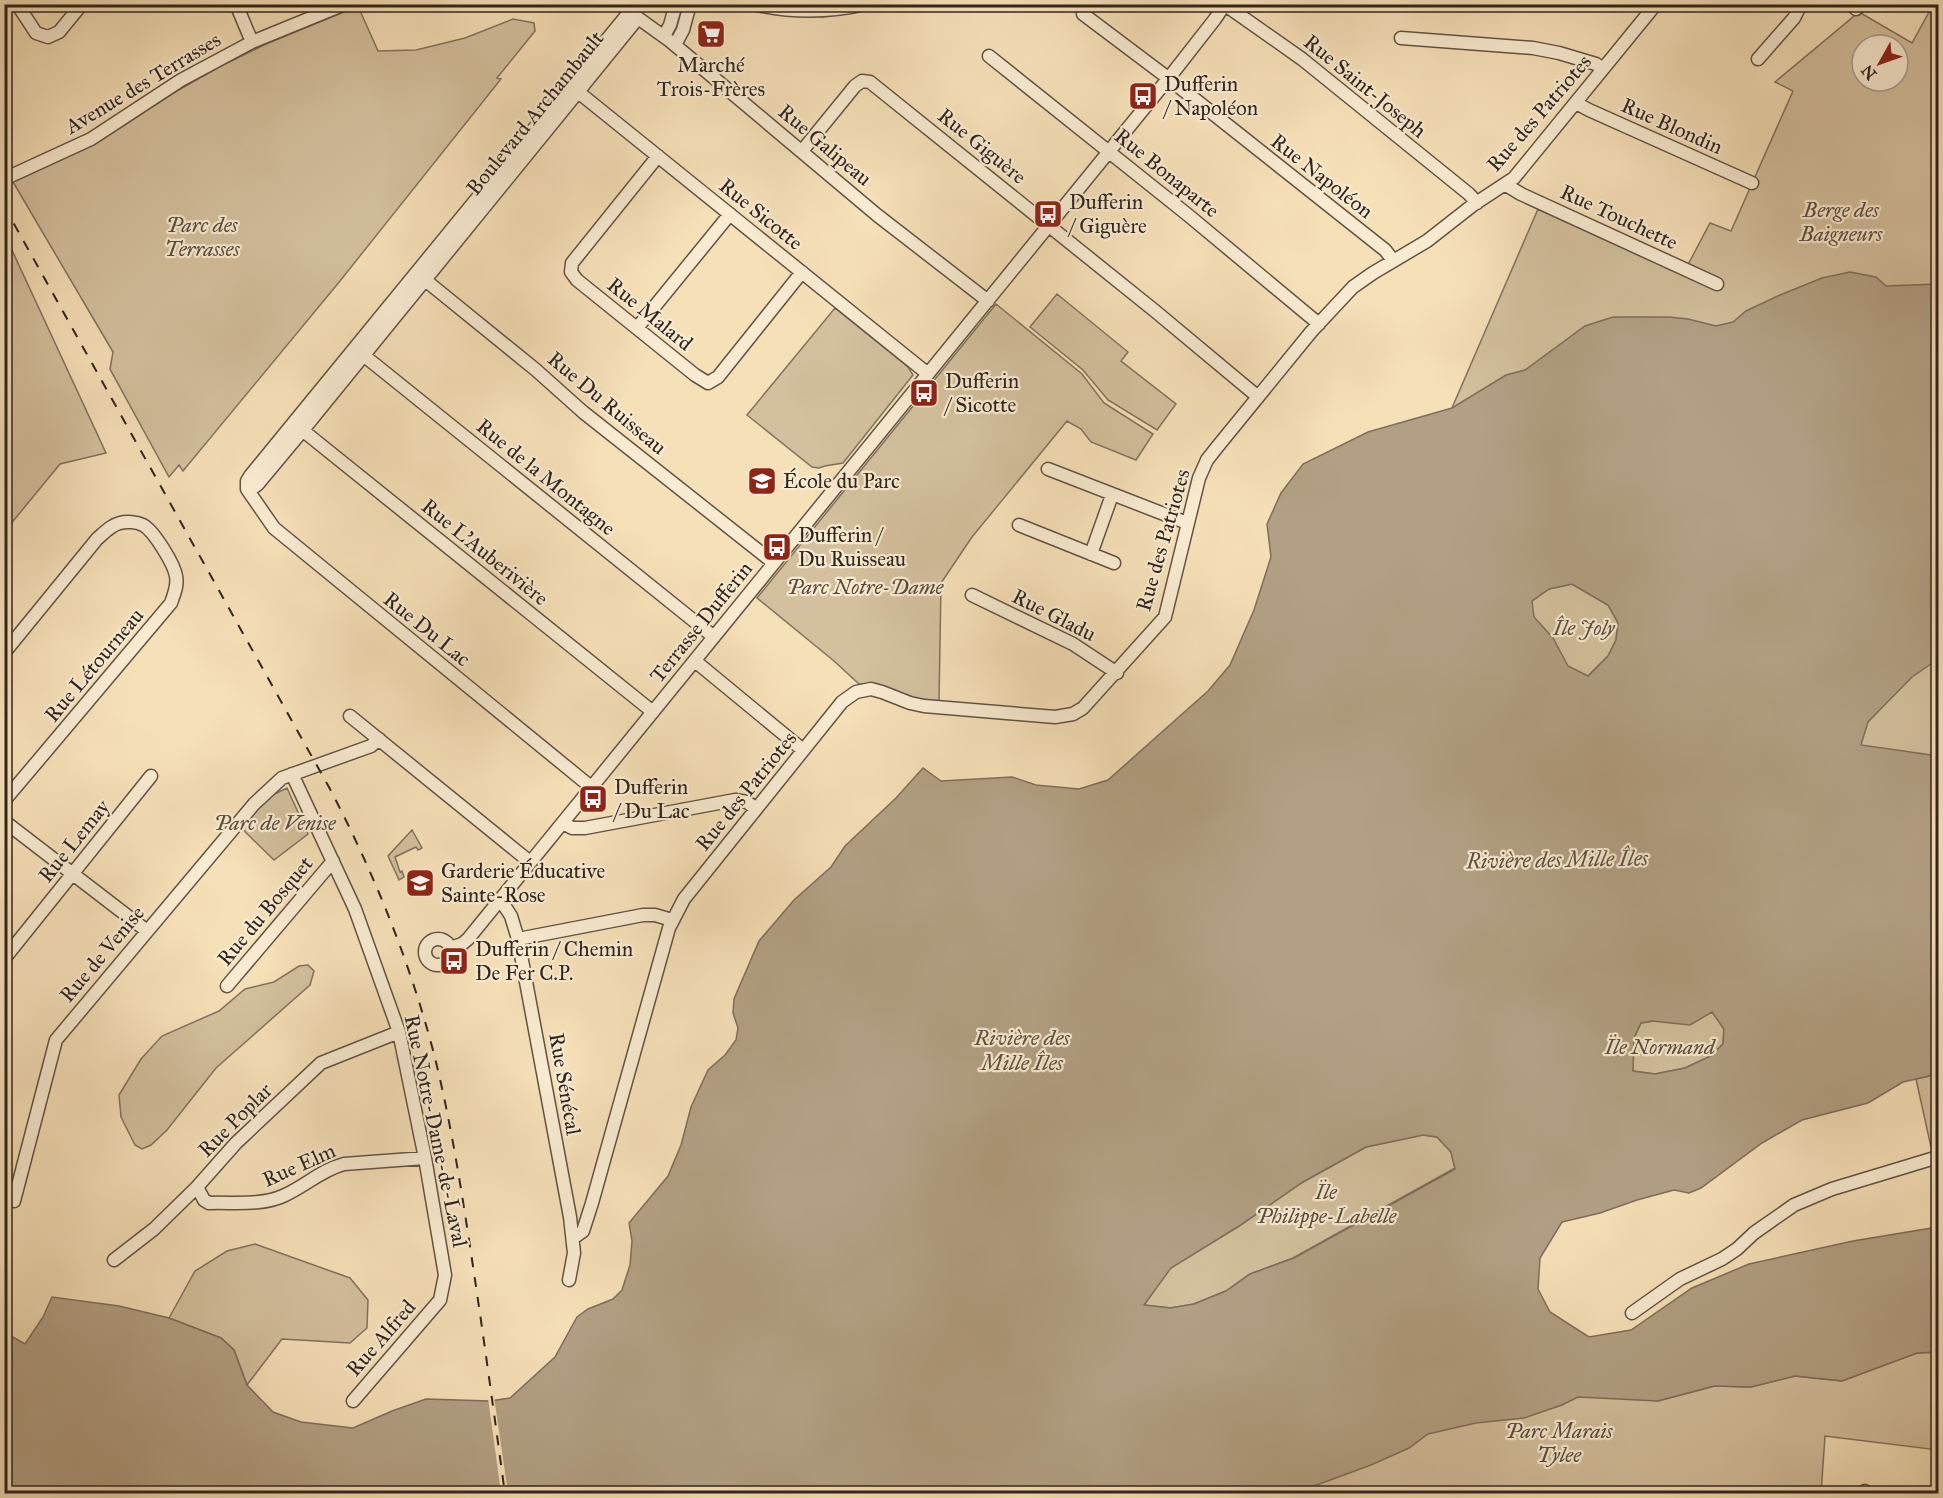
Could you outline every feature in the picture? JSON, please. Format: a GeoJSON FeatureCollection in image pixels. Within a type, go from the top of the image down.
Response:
{"type":"FeatureCollection","features":[{"type":"Feature","properties":{"kind":"street"},"geometry":{"type":"LineString","coordinates":[[17,4],[36,33],[48,37],[59,32],[82,4]]}},
{"type":"Feature","properties":{"kind":"street"},"geometry":{"type":"LineString","coordinates":[[236,4],[252,42]]}},
{"type":"Feature","properties":{"kind":"street"},"geometry":{"type":"LineString","coordinates":[[664,36],[676,4]]}},
{"type":"Feature","properties":{"kind":"street"},"geometry":{"type":"LineString","coordinates":[[675,45],[683,30],[690,4]]}},
{"type":"Feature","properties":{"kind":"street"},"geometry":{"type":"LineString","coordinates":[[753,4],[783,10],[814,12],[866,4]]}},
{"type":"Feature","properties":{"kind":"street","name":"Rue des Patriotes"},"geometry":{"type":"LineString","coordinates":[[573,1238],[583,1231],[592,1203],[672,920],[684,898],[842,702],[856,692],[866,689],[882,692],[910,704],[1034,716],[1062,717],[1083,708],[1166,618],[1199,478],[1207,460],[1257,396],[1353,287],[1393,260],[1427,241],[1477,203],[1506,185],[1519,173],[1656,4]]}},
{"type":"Feature","properties":{"kind":"street"},"geometry":{"type":"LineString","coordinates":[[1758,59],[1796,15],[1798,10],[1796,4]]}},
{"type":"Feature","properties":{"kind":"street","name":"Terrasse Dufferin"},"geometry":{"type":"LineString","coordinates":[[450,948],[466,941],[563,823],[988,301],[1215,20],[1224,5]]}},
{"type":"Feature","properties":{"kind":"street","name":"Rue Saint-Joseph"},"geometry":{"type":"LineString","coordinates":[[1224,5],[1302,59],[1469,194],[1477,203]]}},
{"type":"Feature","properties":{"kind":"street","name":"Avenue des Terrasses"},"geometry":{"type":"LineString","coordinates":[[4,179],[50,159],[96,135],[181,80],[252,42],[338,6]]}},
{"type":"Feature","properties":{"kind":"street","name":"Rue Napoléon"},"geometry":{"type":"LineString","coordinates":[[1083,14],[1168,78],[1385,250],[1393,260]]}},
{"type":"Feature","properties":{"kind":"street","name":"Boulevard Archambault"},"geometry":{"type":"LineString","coordinates":[[249,491],[247,484],[249,476],[298,426],[573,88],[625,16],[638,18]]}},
{"type":"Feature","properties":{"kind":"street","name":"Rue Galipeau"},"geometry":{"type":"LineString","coordinates":[[638,18],[664,36],[883,219],[988,301]]}},
{"type":"Feature","properties":{"kind":"street"},"geometry":{"type":"LineString","coordinates":[[1401,38],[1533,48],[1596,64],[1603,69]]}},
{"type":"Feature","properties":{"kind":"street","name":"Rue Bonaparte"},"geometry":{"type":"LineString","coordinates":[[989,56],[1109,151],[1319,324]]}},
{"type":"Feature","properties":{"kind":"street","name":"Rue Giguère"},"geometry":{"type":"LineString","coordinates":[[802,151],[855,86],[867,81],[1049,225],[1257,396]]}},
{"type":"Feature","properties":{"kind":"street","name":"Rue Sicotte"},"geometry":{"type":"LineString","coordinates":[[573,88],[928,374]]}},
{"type":"Feature","properties":{"kind":"street","name":"Rue Blondin"},"geometry":{"type":"LineString","coordinates":[[1576,102],[1588,110],[1752,183]]}},
{"type":"Feature","properties":{"kind":"street","name":"Rue Malard"},"geometry":{"type":"LineString","coordinates":[[658,156],[570,267],[577,280],[699,378],[710,382],[720,373],[802,272]]}},
{"type":"Feature","properties":{"kind":"street","name":"Rue Touchette"},"geometry":{"type":"LineString","coordinates":[[1506,185],[1717,284]]}},
{"type":"Feature","properties":{"kind":"street"},"geometry":{"type":"LineString","coordinates":[[637,328],[730,214]]}},
{"type":"Feature","properties":{"kind":"street","name":"Rue Du Ruisseau"},"geometry":{"type":"LineString","coordinates":[[420,276],[589,416],[774,563]]}},
{"type":"Feature","properties":{"kind":"street","name":"Rue de la Montagne"},"geometry":{"type":"LineString","coordinates":[[359,351],[714,637]]}},
{"type":"Feature","properties":{"kind":"street","name":"Rue L'Auberivière"},"geometry":{"type":"LineString","coordinates":[[298,426],[653,712]]}},
{"type":"Feature","properties":{"kind":"street"},"geometry":{"type":"LineString","coordinates":[[1048,469],[1187,523]]}},
{"type":"Feature","properties":{"kind":"street","name":"Rue Du Lac"},"geometry":{"type":"LineString","coordinates":[[249,491],[274,528],[591,787]]}},
{"type":"Feature","properties":{"kind":"street"},"geometry":{"type":"LineString","coordinates":[[1091,554],[1112,495]]}},
{"type":"Feature","properties":{"kind":"street","name":"Rue Létourneau"},"geometry":{"type":"LineString","coordinates":[[4,653],[97,539],[110,528],[120,523],[133,522],[144,526],[160,543],[176,574],[176,589],[171,603],[4,801]]}},
{"type":"Feature","properties":{"kind":"street"},"geometry":{"type":"LineString","coordinates":[[1019,525],[1114,563]]}},
{"type":"Feature","properties":{"kind":"street","name":"Rue Gladu"},"geometry":{"type":"LineString","coordinates":[[972,595],[1073,644],[1117,673]]}},
{"type":"Feature","properties":{"kind":"street"},"geometry":{"type":"LineString","coordinates":[[695,661],[803,750]]}},
{"type":"Feature","properties":{"kind":"street"},"geometry":{"type":"LineString","coordinates":[[351,716],[530,862]]}},
{"type":"Feature","properties":{"kind":"street","name":"Rue de Venise"},"geometry":{"type":"LineString","coordinates":[[14,1201],[56,1040],[254,804],[274,784],[292,774],[369,747],[379,738]]}},
{"type":"Feature","properties":{"kind":"street","name":"Rue Notre-Dame-de-Laval"},"geometry":{"type":"LineString","coordinates":[[292,774],[298,792],[333,861],[358,918],[399,1032],[425,1158],[445,1275],[440,1300]]}},
{"type":"Feature","properties":{"kind":"street","name":"Rue Lemay"},"geometry":{"type":"LineString","coordinates":[[4,959],[151,776]]}},
{"type":"Feature","properties":{"kind":"street"},"geometry":{"type":"LineString","coordinates":[[563,823],[572,828],[585,828],[735,800],[747,802],[756,809]]}},
{"type":"Feature","properties":{"kind":"street"},"geometry":{"type":"LineString","coordinates":[[4,821],[147,931]]}},
{"type":"Feature","properties":{"kind":"street","name":"Rue du Bosquet"},"geometry":{"type":"LineString","coordinates":[[226,986],[333,861]]}},
{"type":"Feature","properties":{"kind":"street","name":"Rue Sénécal"},"geometry":{"type":"LineString","coordinates":[[500,899],[512,916],[518,939],[573,1238],[573,1264],[569,1280]]}},
{"type":"Feature","properties":{"kind":"street"},"geometry":{"type":"LineString","coordinates":[[518,939],[643,915],[655,915],[672,920]]}},
{"type":"Feature","properties":{"kind":"street","name":"Rue Poplar"},"geometry":{"type":"LineString","coordinates":[[114,1260],[154,1229],[236,1143],[321,1063],[399,1032]]}},
{"type":"Feature","properties":{"kind":"street"},"geometry":{"type":"LineString","coordinates":[[1632,1313],[1680,1279],[1722,1259],[1794,1205],[1832,1189],[1938,1157]]}},
{"type":"Feature","properties":{"kind":"street","name":"Rue Elm"},"geometry":{"type":"LineString","coordinates":[[196,1187],[204,1200],[209,1203],[264,1202],[283,1196],[334,1166],[425,1158]]}},
{"type":"Feature","properties":{"kind":"street","name":"Rue Alfred"},"geometry":{"type":"LineString","coordinates":[[353,1401],[440,1300]]}},
{"type":"Feature","properties":{"kind":"green space","name":"Berge des Baigneurs"},"geometry":{"type":"Polygon","coordinates":[[[1933,5],[1938,5],[1938,312],[1509,393],[1452,408],[1538,209],[1683,274],[1710,223],[1731,231],[1793,91],[1775,82],[1859,12],[1895,33],[1850,33],[1850,93],[1910,93],[1910,42],[1912,43],[1933,5]]]}},
{"type":"Feature","properties":{"kind":"green space","name":"Parc des Terrasses"},"geometry":{"type":"Polygon","coordinates":[[[358,6],[378,51],[416,50],[465,38],[513,19],[534,23],[535,31],[497,78],[501,79],[340,281],[183,471],[179,465],[169,477],[110,369],[113,352],[13,182],[112,133],[175,92],[221,66],[266,44],[358,6]]]}},
{"type":"Feature","properties":{"kind":"green space"},"geometry":{"type":"Polygon","coordinates":[[[4,233],[106,453],[60,464],[5,531],[4,233]]]}},
{"type":"Feature","properties":{"kind":"green space"},"geometry":{"type":"Polygon","coordinates":[[[1057,294],[1128,352],[1121,361],[1176,404],[1157,430],[1108,400],[1083,370],[1030,327],[1057,294]]]}},
{"type":"Feature","properties":{"kind":"green space","name":"Parc Notre-Dame"},"geometry":{"type":"Polygon","coordinates":[[[996,304],[1082,374],[1104,403],[1153,434],[1136,460],[1091,442],[1081,429],[1067,421],[972,537],[941,583],[939,703],[924,702],[867,684],[859,684],[757,598],[996,304]]]}},
{"type":"Feature","properties":{"kind":"green space"},"geometry":{"type":"Polygon","coordinates":[[[835,308],[908,367],[913,375],[843,463],[819,468],[812,467],[747,415],[835,308]]]}},
{"type":"Feature","properties":{"kind":"green space","name":"Île Joly"},"geometry":{"type":"Polygon","coordinates":[[[1572,584],[1608,605],[1618,623],[1616,640],[1608,656],[1588,676],[1447,636],[1532,601],[1549,589],[1572,584]]]}},
{"type":"Feature","properties":{"kind":"green space"},"geometry":{"type":"Polygon","coordinates":[[[1938,644],[1938,768],[1847,756],[1850,717],[1938,644]]]}},
{"type":"Feature","properties":{"kind":"green space","name":"Parc de Venise"},"geometry":{"type":"Polygon","coordinates":[[[287,788],[308,834],[274,860],[237,824],[254,804],[287,788]]]}},
{"type":"Feature","properties":{"kind":"green space"},"geometry":{"type":"Polygon","coordinates":[[[412,830],[422,848],[418,850],[416,847],[395,857],[404,877],[399,880],[388,856],[412,830]]]}},
{"type":"Feature","properties":{"kind":"green space"},"geometry":{"type":"Polygon","coordinates":[[[308,965],[314,971],[310,985],[216,1068],[167,1130],[151,1145],[142,1149],[135,1145],[121,1117],[119,1095],[141,1059],[162,1036],[219,1011],[245,989],[274,982],[299,966],[308,965]]]}},
{"type":"Feature","properties":{"kind":"green space","name":"Ïle Normand"},"geometry":{"type":"Polygon","coordinates":[[[1712,1012],[1724,1029],[1723,1044],[1711,1056],[1685,1068],[1655,1074],[1633,1071],[1634,1038],[1641,1023],[1712,1012]]]}},
{"type":"Feature","properties":{"kind":"green space"},"geometry":{"type":"Polygon","coordinates":[[[1938,1074],[1938,1155],[1933,1156],[1916,1079],[1938,1074]]]}},
{"type":"Feature","properties":{"kind":"green space","name":"Ïle Philippe-Labelle"},"geometry":{"type":"Polygon","coordinates":[[[1423,1135],[1437,1137],[1451,1152],[1455,1168],[1293,1258],[1250,1274],[1226,1291],[1194,1304],[1171,1308],[1144,1305],[1170,1268],[1239,1226],[1303,1182],[1366,1147],[1423,1135]]]}},
{"type":"Feature","properties":{"kind":"green space"},"geometry":{"type":"Polygon","coordinates":[[[255,1244],[350,1278],[368,1300],[367,1328],[350,1343],[282,1339],[247,1385],[234,1350],[221,1338],[169,1318],[195,1271],[227,1251],[255,1244]]]}},
{"type":"Feature","properties":{"kind":"green space","name":"Parc Marais Tylee"},"geometry":{"type":"Polygon","coordinates":[[[1938,1352],[1938,1450],[1825,1436],[1821,1493],[1259,1494],[1452,1420],[1577,1387],[1658,1401],[1715,1386],[1751,1387],[1795,1376],[1842,1381],[1917,1353],[1938,1352]]]}},
{"type":"Feature","properties":{"kind":"water","name":"Rivière des Mille Îles"},"geometry":{"type":"Polygon","coordinates":[[[1850,272],[1876,277],[1886,286],[1938,284],[1938,659],[1912,677],[1868,722],[1861,745],[1938,756],[1938,1074],[1903,1082],[1868,1103],[1802,1120],[1762,1143],[1701,1188],[1689,1193],[1674,1190],[1562,1222],[1540,1258],[1538,1289],[1550,1312],[1589,1337],[1631,1330],[1692,1288],[1749,1264],[1853,1241],[1938,1227],[1938,1352],[1917,1353],[1842,1381],[1795,1376],[1751,1387],[1714,1386],[1658,1401],[1578,1397],[1524,1418],[1476,1423],[1428,1434],[1409,1448],[1371,1465],[1295,1493],[5,1494],[4,1332],[25,1344],[43,1317],[52,1297],[119,1306],[169,1318],[221,1338],[234,1350],[247,1385],[273,1412],[301,1422],[353,1428],[426,1399],[490,1401],[510,1398],[555,1357],[577,1317],[588,1309],[613,1299],[622,1290],[630,1265],[632,1241],[629,1223],[668,1176],[681,1145],[691,1107],[708,1070],[725,1055],[736,1040],[738,1028],[733,1013],[734,999],[759,941],[794,900],[831,867],[845,846],[896,798],[923,768],[941,781],[1012,777],[1036,785],[1079,789],[1108,780],[1208,691],[1230,665],[1254,610],[1271,557],[1267,524],[1281,493],[1303,464],[1368,432],[1452,408],[1506,375],[1525,370],[1585,326],[1613,317],[1669,317],[1716,326],[1733,322],[1746,311],[1822,278],[1850,272]],[[1572,584],[1549,589],[1532,601],[1534,617],[1553,638],[1568,666],[1588,676],[1608,656],[1616,640],[1618,623],[1608,605],[1572,584]],[[1712,1012],[1690,1025],[1652,1021],[1641,1023],[1634,1038],[1633,1071],[1655,1074],[1685,1068],[1711,1056],[1723,1044],[1724,1029],[1712,1012]],[[1423,1135],[1366,1147],[1303,1182],[1239,1226],[1171,1268],[1144,1305],[1170,1308],[1194,1304],[1226,1291],[1250,1274],[1294,1258],[1455,1169],[1451,1152],[1437,1137],[1423,1135]]]}},
{"type":"Feature","properties":{"kind":"pier"},"geometry":{"type":"Polygon","coordinates":[[[494,1397],[508,1493],[501,1493],[488,1398],[494,1397]]]}},
{"type":"Feature","properties":{"kind":"railway"},"geometry":{"type":"LineString","coordinates":[[4,206],[330,789],[390,918],[414,986],[434,1054],[457,1163],[505,1494]]}},
{"type":"Feature","properties":{"kind":"place","name":"Marché Trois-Frères"},"geometry":{"type":"Point","coordinates":[711,34]}},
{"type":"Feature","properties":{"kind":"place","name":"Dufferin / Napoléon"},"geometry":{"type":"Point","coordinates":[1143,96]}},
{"type":"Feature","properties":{"kind":"place","name":"Dufferin / Giguère"},"geometry":{"type":"Point","coordinates":[1048,214]}},
{"type":"Feature","properties":{"kind":"place","name":"Dufferin / Sicotte"},"geometry":{"type":"Point","coordinates":[924,393]}},
{"type":"Feature","properties":{"kind":"place","name":"École du Parc"},"geometry":{"type":"Point","coordinates":[762,481]}},
{"type":"Feature","properties":{"kind":"place","name":"Dufferin / Du Ruisseau"},"geometry":{"type":"Point","coordinates":[777,547]}},
{"type":"Feature","properties":{"kind":"place","name":"Dufferin / Du Lac"},"geometry":{"type":"Point","coordinates":[593,799]}},
{"type":"Feature","properties":{"kind":"place","name":"Garderie Éducative Sainte-Rose"},"geometry":{"type":"Point","coordinates":[420,883]}},
{"type":"Feature","properties":{"kind":"place","name":"Dufferin / Chemin De Fer C.P."},"geometry":{"type":"Point","coordinates":[454,961]}}]}
